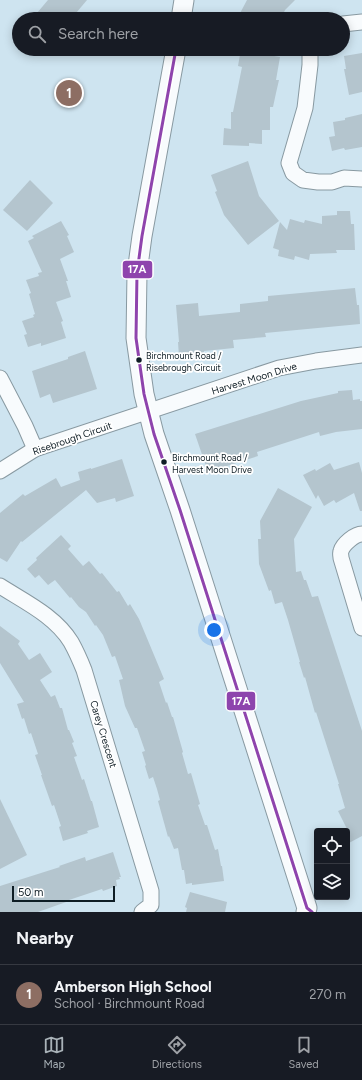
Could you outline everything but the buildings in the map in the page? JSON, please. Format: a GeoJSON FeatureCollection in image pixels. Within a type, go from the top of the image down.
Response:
{"type":"FeatureCollection","features":[{"type":"Feature","properties":{"kind":"main road"},"geometry":{"type":"LineString","coordinates":[[182,12],[184,0]]}},
{"type":"Feature","properties":{"kind":"main road"},"geometry":{"type":"LineString","coordinates":[[175,56],[142,236],[137,273],[136,338],[144,394],[154,434],[308,911]]}},
{"type":"Feature","properties":{"kind":"street"},"geometry":{"type":"LineString","coordinates":[[350,23],[362,22]]}},
{"type":"Feature","properties":{"kind":"street"},"geometry":{"type":"LineString","coordinates":[[310,56],[305,108],[289,163],[293,173],[303,180],[318,182],[332,182],[344,178],[362,179]]}},
{"type":"Feature","properties":{"kind":"street","name":"Harvest Moon Drive"},"geometry":{"type":"LineString","coordinates":[[148,412],[279,368],[362,355]]}},
{"type":"Feature","properties":{"kind":"street"},"geometry":{"type":"LineString","coordinates":[[0,378],[25,426],[35,449]]}},
{"type":"Feature","properties":{"kind":"street","name":"Risebrough Circuit"},"geometry":{"type":"LineString","coordinates":[[0,470],[35,449],[148,412]]}},
{"type":"Feature","properties":{"kind":"street"},"geometry":{"type":"LineString","coordinates":[[362,534],[358,534],[341,550],[341,558],[362,628]]}},
{"type":"Feature","properties":{"kind":"street","name":"Carey Crescent"},"geometry":{"type":"LineString","coordinates":[[0,586],[46,616],[60,628],[78,655],[126,805],[151,891],[151,905],[142,912]]}},
{"type":"Feature","properties":{"kind":"transit line","name":"17A"},"geometry":{"type":"LineString","coordinates":[[175,56],[142,236],[137,273],[136,338],[144,394],[154,434],[180,510],[307,908],[312,912]]}},
{"type":"Feature","properties":{"kind":"place","name":"Amberson High School"},"geometry":{"type":"Point","coordinates":[69,93]}},
{"type":"Feature","properties":{"kind":"place","name":"Birchmount Road / Risebrough Circuit"},"geometry":{"type":"Point","coordinates":[139,360]}},
{"type":"Feature","properties":{"kind":"place","name":"Birchmount Road / Harvest Moon Drive"},"geometry":{"type":"Point","coordinates":[164,462]}}]}
